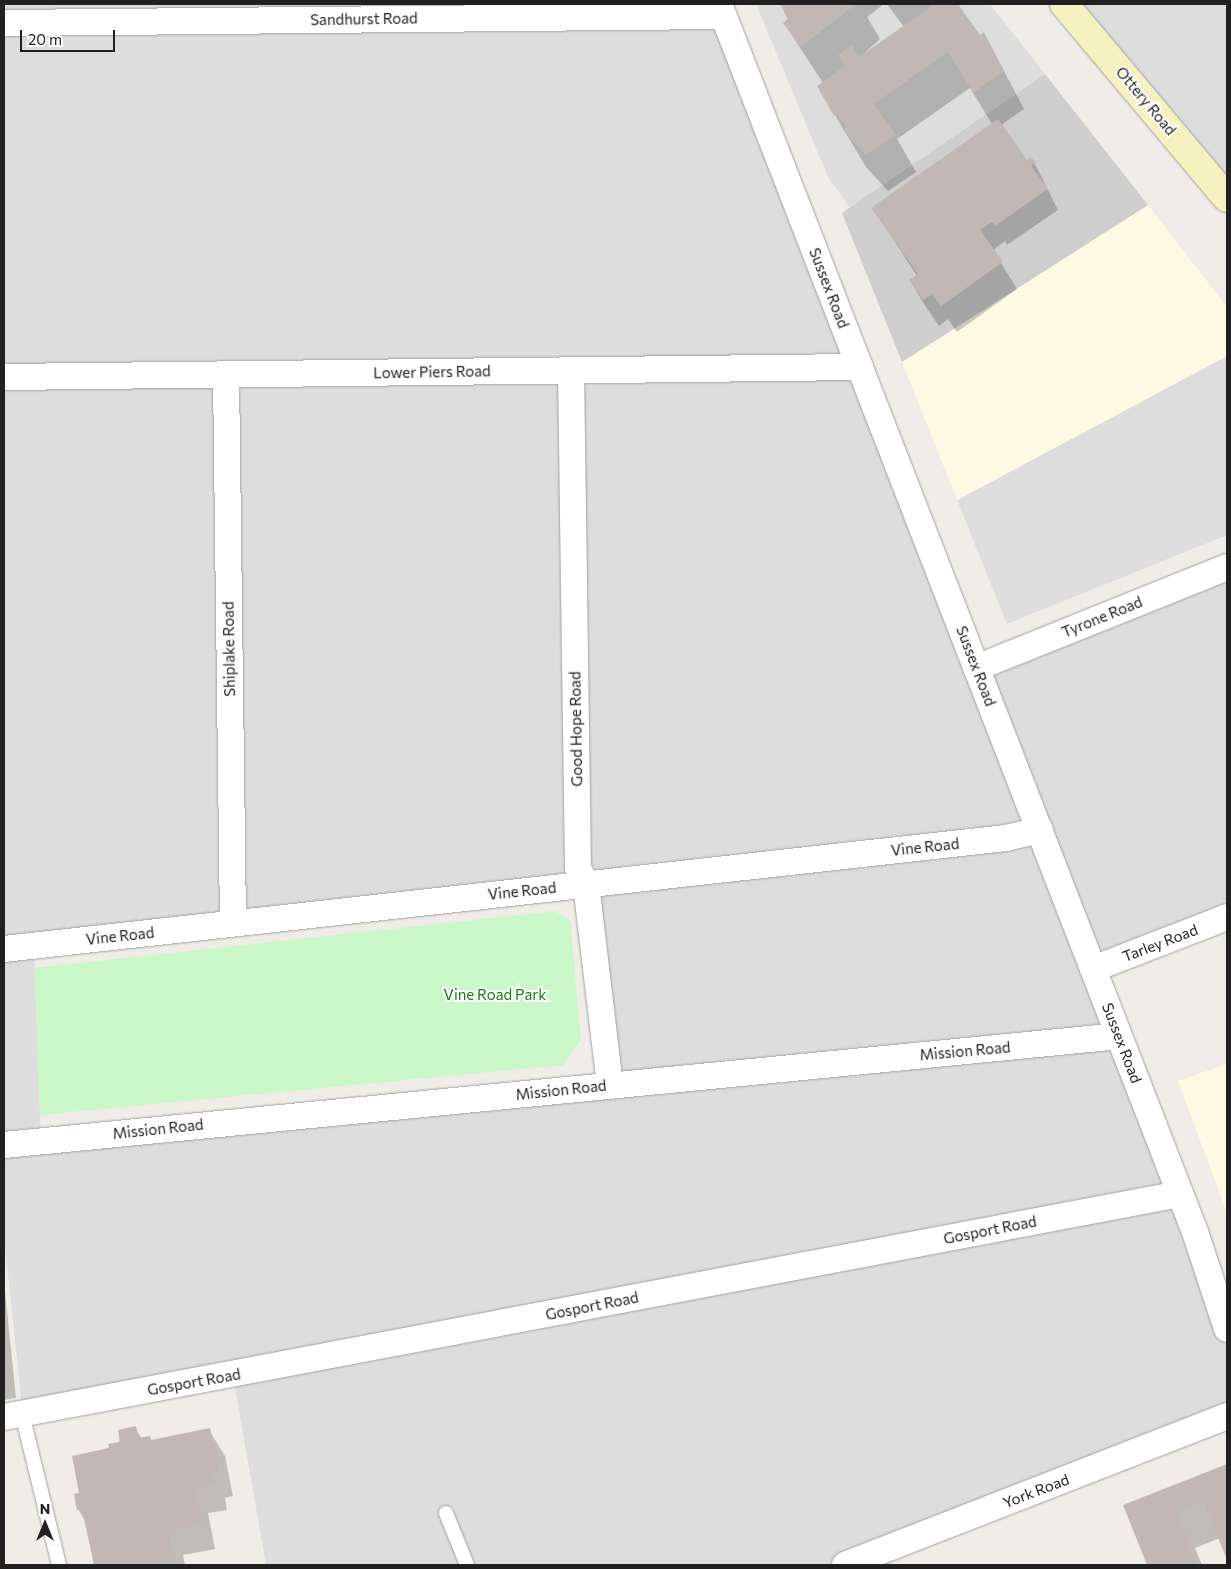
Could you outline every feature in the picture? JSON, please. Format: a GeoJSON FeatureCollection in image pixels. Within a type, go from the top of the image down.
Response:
{"type":"FeatureCollection","features":[{"type":"Feature","properties":{"kind":"street","name":"Ottery Road"},"geometry":{"type":"LineString","coordinates":[[1064,4],[1227,198]]}},
{"type":"Feature","properties":{"kind":"street","name":"Sandhurst Road"},"geometry":{"type":"LineString","coordinates":[[4,23],[721,10]]}},
{"type":"Feature","properties":{"kind":"street","name":"Sussex Road"},"geometry":{"type":"LineString","coordinates":[[721,10],[1180,1194],[1227,1329]]}},
{"type":"Feature","properties":{"kind":"street","name":"Lower Piers Road"},"geometry":{"type":"LineString","coordinates":[[4,377],[860,367]]}},
{"type":"Feature","properties":{"kind":"street","name":"Good Hope Road"},"geometry":{"type":"LineString","coordinates":[[571,370],[578,868],[586,884],[610,1085]]}},
{"type":"Feature","properties":{"kind":"street","name":"Shiplake Road"},"geometry":{"type":"LineString","coordinates":[[226,374],[232,924]]}},
{"type":"Feature","properties":{"kind":"street","name":"Tyrone Road"},"geometry":{"type":"LineString","coordinates":[[976,668],[1227,567]]}},
{"type":"Feature","properties":{"kind":"street","name":"Vine Road"},"geometry":{"type":"LineString","coordinates":[[4,949],[1006,838],[1040,830]]}},
{"type":"Feature","properties":{"kind":"street","name":"Tarley Road"},"geometry":{"type":"LineString","coordinates":[[1093,969],[1227,917]]}},
{"type":"Feature","properties":{"kind":"street","name":"Mission Road"},"geometry":{"type":"LineString","coordinates":[[4,1145],[1119,1036]]}},
{"type":"Feature","properties":{"kind":"street","name":"Gosport Road"},"geometry":{"type":"LineString","coordinates":[[13,1415],[1180,1194]]}},
{"type":"Feature","properties":{"kind":"street","name":"York Road"},"geometry":{"type":"LineString","coordinates":[[845,1565],[1227,1416]]}},
{"type":"Feature","properties":{"kind":"lane"},"geometry":{"type":"LineString","coordinates":[[13,1415],[58,1565]]}},
{"type":"Feature","properties":{"kind":"lane"},"geometry":{"type":"LineString","coordinates":[[446,1513],[467,1565]]}},
{"type":"Feature","properties":{"kind":"shaded area"},"geometry":{"type":"Polygon","coordinates":[[[4,4],[717,4],[975,668],[1227,568],[1227,919],[1093,972],[1227,1335],[1227,1419],[850,1565],[266,1565],[233,1376],[23,1415],[4,1236],[4,4]],[[584,887],[34,946],[41,1142],[609,1087],[584,887]]]}},
{"type":"Feature","properties":{"kind":"shaded area"},"geometry":{"type":"Polygon","coordinates":[[[756,4],[990,4],[1045,74],[850,208],[828,177],[756,4]]]}},
{"type":"Feature","properties":{"kind":"shaded area"},"geometry":{"type":"Polygon","coordinates":[[[1062,4],[1227,4],[1227,202],[1062,4]]]}},
{"type":"Feature","properties":{"kind":"shaded area"},"geometry":{"type":"Polygon","coordinates":[[[1045,74],[1148,205],[902,362],[842,213],[1045,74]]]}},
{"type":"Feature","properties":{"kind":"shaded area"},"geometry":{"type":"Polygon","coordinates":[[[1148,205],[1227,307],[1227,356],[957,500],[902,362],[1148,205]]]}},
{"type":"Feature","properties":{"kind":"shaded area"},"geometry":{"type":"Polygon","coordinates":[[[1227,356],[1227,535],[1007,624],[957,500],[1227,356]]]}},
{"type":"Feature","properties":{"kind":"shaded area"},"geometry":{"type":"Polygon","coordinates":[[[1227,1064],[1227,1213],[1178,1081],[1227,1064]]]}},
{"type":"Feature","properties":{"kind":"green space","name":"Vine Road Park"},"geometry":{"type":"Polygon","coordinates":[[[555,911],[570,920],[581,1040],[563,1065],[40,1115],[35,968],[555,911]]]}},
{"type":"Feature","properties":{"kind":"building"},"geometry":{"type":"Polygon","coordinates":[[[780,4],[856,4],[801,47],[783,23],[788,19],[780,4]]]}},
{"type":"Feature","properties":{"kind":"building"},"geometry":{"type":"Polygon","coordinates":[[[935,4],[958,4],[980,35],[984,32],[1004,71],[973,93],[948,52],[874,104],[896,135],[866,155],[843,130],[846,127],[837,114],[834,116],[817,86],[845,66],[838,55],[852,45],[859,57],[935,4]]]}},
{"type":"Feature","properties":{"kind":"building"},"geometry":{"type":"Polygon","coordinates":[[[998,119],[1027,160],[1031,157],[1036,163],[1031,166],[1048,189],[995,226],[992,222],[980,230],[1003,262],[941,306],[932,294],[923,300],[909,280],[918,274],[871,208],[998,119]]]}},
{"type":"Feature","properties":{"kind":"building"},"geometry":{"type":"Polygon","coordinates":[[[136,1426],[139,1438],[150,1436],[151,1440],[210,1428],[218,1470],[211,1472],[213,1483],[194,1487],[201,1522],[168,1529],[176,1565],[94,1565],[82,1509],[77,1510],[74,1494],[79,1493],[72,1456],[109,1448],[108,1444],[120,1442],[118,1430],[136,1426]]]}},
{"type":"Feature","properties":{"kind":"building"},"geometry":{"type":"Polygon","coordinates":[[[1227,1464],[1227,1560],[1203,1500],[1175,1511],[1197,1565],[1147,1565],[1123,1505],[1227,1464]]]}}]}
